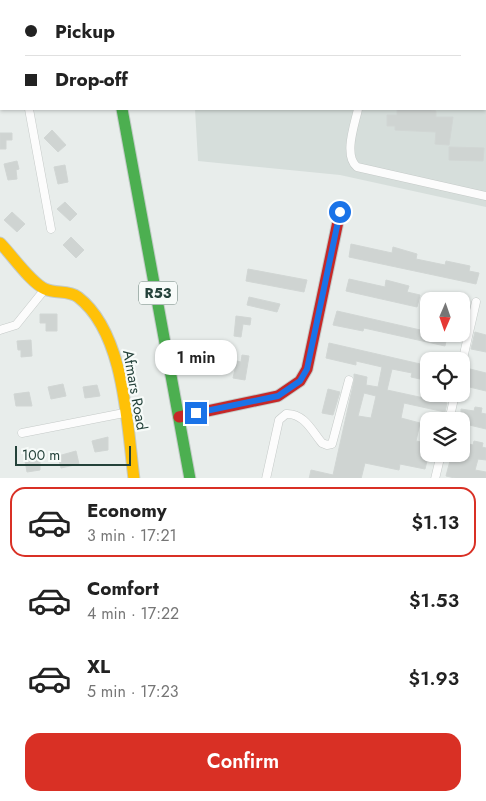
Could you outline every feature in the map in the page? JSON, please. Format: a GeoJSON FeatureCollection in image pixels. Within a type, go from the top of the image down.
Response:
{"type":"FeatureCollection","features":[{"type":"Feature","properties":{"kind":"street"},"geometry":{"type":"LineString","coordinates":[[28,110],[51,229]]}},
{"type":"Feature","properties":{"kind":"street","name":"R53"},"geometry":{"type":"LineString","coordinates":[[122,110],[164,325],[190,478]]}},
{"type":"Feature","properties":{"kind":"street"},"geometry":{"type":"LineString","coordinates":[[358,110],[351,144],[353,162],[361,168],[486,196]]}},
{"type":"Feature","properties":{"kind":"street"},"geometry":{"type":"LineString","coordinates":[[179,417],[278,396],[300,381],[307,369],[340,212]]}},
{"type":"Feature","properties":{"kind":"street"},"geometry":{"type":"LineString","coordinates":[[0,243],[44,289],[16,325],[0,330]]}},
{"type":"Feature","properties":{"kind":"street","name":"Afmars Road"},"geometry":{"type":"LineString","coordinates":[[44,289],[69,292],[78,297],[92,310],[104,328],[113,348],[134,478]]}},
{"type":"Feature","properties":{"kind":"street"},"geometry":{"type":"LineString","coordinates":[[464,352],[476,302]]}},
{"type":"Feature","properties":{"kind":"street"},"geometry":{"type":"LineString","coordinates":[[266,478],[279,420],[286,414],[297,415],[302,418],[322,443],[332,444],[348,380]]}},
{"type":"Feature","properties":{"kind":"street"},"geometry":{"type":"LineString","coordinates":[[22,433],[124,413]]}},
{"type":"Feature","properties":{"kind":"street"},"geometry":{"type":"LineString","coordinates":[[435,478],[439,462]]}},
{"type":"Feature","properties":{"kind":"shaded area"},"geometry":{"type":"Polygon","coordinates":[[[195,110],[486,110],[486,207],[340,175],[198,161],[195,110]]]}},
{"type":"Feature","properties":{"kind":"building"},"geometry":{"type":"Polygon","coordinates":[[[397,110],[430,110],[436,111],[436,117],[453,117],[449,145],[435,144],[436,132],[395,130],[395,126],[387,126],[387,115],[397,115],[397,110]]]}},
{"type":"Feature","properties":{"kind":"building"},"geometry":{"type":"Polygon","coordinates":[[[52,130],[66,145],[58,152],[44,138],[52,130]]]}},
{"type":"Feature","properties":{"kind":"building"},"geometry":{"type":"Polygon","coordinates":[[[0,133],[12,133],[12,140],[6,140],[6,149],[0,149],[0,133]]]}},
{"type":"Feature","properties":{"kind":"building"},"geometry":{"type":"Polygon","coordinates":[[[449,147],[484,148],[483,161],[449,160],[449,147]]]}},
{"type":"Feature","properties":{"kind":"building"},"geometry":{"type":"Polygon","coordinates":[[[17,161],[19,169],[16,170],[17,179],[8,180],[4,164],[17,161]]]}},
{"type":"Feature","properties":{"kind":"building"},"geometry":{"type":"Polygon","coordinates":[[[65,165],[68,182],[58,184],[54,167],[65,165]]]}},
{"type":"Feature","properties":{"kind":"building"},"geometry":{"type":"Polygon","coordinates":[[[65,202],[77,214],[70,221],[57,209],[65,202]]]}},
{"type":"Feature","properties":{"kind":"building"},"geometry":{"type":"Polygon","coordinates":[[[12,212],[25,224],[17,232],[4,220],[12,212]]]}},
{"type":"Feature","properties":{"kind":"building"},"geometry":{"type":"Polygon","coordinates":[[[71,237],[84,250],[76,258],[63,245],[71,237]]]}},
{"type":"Feature","properties":{"kind":"building"},"geometry":{"type":"Polygon","coordinates":[[[351,244],[392,253],[393,247],[417,254],[416,259],[445,265],[446,261],[470,266],[469,271],[479,273],[476,284],[349,257],[351,244]]]}},
{"type":"Feature","properties":{"kind":"building"},"geometry":{"type":"Polygon","coordinates":[[[248,269],[307,280],[304,292],[246,281],[248,269]]]}},
{"type":"Feature","properties":{"kind":"building"},"geometry":{"type":"Polygon","coordinates":[[[349,279],[385,287],[386,280],[409,286],[407,292],[420,295],[417,307],[346,291],[349,279]]]}},
{"type":"Feature","properties":{"kind":"building"},"geometry":{"type":"Polygon","coordinates":[[[249,297],[280,304],[277,312],[247,305],[249,297]]]}},
{"type":"Feature","properties":{"kind":"building"},"geometry":{"type":"Polygon","coordinates":[[[337,311],[420,330],[420,340],[364,328],[363,331],[333,325],[337,311]]]}},
{"type":"Feature","properties":{"kind":"building"},"geometry":{"type":"Polygon","coordinates":[[[40,314],[57,314],[57,331],[46,331],[46,323],[40,323],[40,314]]]}},
{"type":"Feature","properties":{"kind":"building"},"geometry":{"type":"Polygon","coordinates":[[[236,316],[251,318],[250,325],[243,324],[241,337],[234,336],[236,316]]]}},
{"type":"Feature","properties":{"kind":"building"},"geometry":{"type":"Polygon","coordinates":[[[475,332],[486,335],[486,352],[471,349],[475,332]]]}},
{"type":"Feature","properties":{"kind":"building"},"geometry":{"type":"Polygon","coordinates":[[[31,340],[32,356],[21,357],[21,350],[18,350],[17,341],[31,340]]]}},
{"type":"Feature","properties":{"kind":"building"},"geometry":{"type":"Polygon","coordinates":[[[427,342],[446,342],[445,346],[427,342]]]}},
{"type":"Feature","properties":{"kind":"building"},"geometry":{"type":"Polygon","coordinates":[[[329,343],[420,364],[420,379],[411,377],[412,373],[392,369],[387,390],[420,397],[420,402],[447,403],[445,412],[404,403],[401,418],[420,423],[416,441],[420,442],[420,462],[427,462],[425,469],[400,464],[399,470],[365,463],[361,478],[309,478],[311,470],[333,475],[354,374],[367,377],[366,385],[378,387],[382,367],[356,361],[356,365],[326,358],[329,343]],[[364,393],[358,416],[371,418],[376,396],[364,393]]]}},
{"type":"Feature","properties":{"kind":"building"},"geometry":{"type":"Polygon","coordinates":[[[242,355],[249,356],[245,380],[233,378],[237,361],[241,362],[242,355]]]}},
{"type":"Feature","properties":{"kind":"building"},"geometry":{"type":"Polygon","coordinates":[[[470,369],[486,373],[486,391],[470,387],[470,369]]]}},
{"type":"Feature","properties":{"kind":"building"},"geometry":{"type":"Polygon","coordinates":[[[63,384],[66,396],[51,399],[48,387],[63,384]]]}},
{"type":"Feature","properties":{"kind":"building"},"geometry":{"type":"Polygon","coordinates":[[[97,385],[100,396],[85,398],[83,387],[97,385]]]}},
{"type":"Feature","properties":{"kind":"building"},"geometry":{"type":"Polygon","coordinates":[[[328,389],[340,392],[333,415],[322,413],[328,389]]]}},
{"type":"Feature","properties":{"kind":"building"},"geometry":{"type":"Polygon","coordinates":[[[29,392],[32,406],[16,406],[14,394],[29,392]]]}},
{"type":"Feature","properties":{"kind":"building"},"geometry":{"type":"Polygon","coordinates":[[[475,407],[482,408],[481,413],[486,414],[486,429],[470,425],[470,412],[461,412],[461,409],[474,411],[475,407]]]}},
{"type":"Feature","properties":{"kind":"building"},"geometry":{"type":"Polygon","coordinates":[[[108,437],[108,450],[95,452],[92,441],[108,437]]]}},
{"type":"Feature","properties":{"kind":"building"},"geometry":{"type":"Polygon","coordinates":[[[474,441],[483,443],[482,447],[486,448],[486,460],[478,459],[475,470],[486,472],[486,478],[455,478],[446,476],[450,462],[470,462],[470,444],[473,445],[474,441]]]}},
{"type":"Feature","properties":{"kind":"building"},"geometry":{"type":"Polygon","coordinates":[[[76,451],[79,464],[61,468],[58,456],[76,451]]]}},
{"type":"Feature","properties":{"kind":"building"},"geometry":{"type":"Polygon","coordinates":[[[40,457],[40,470],[27,472],[25,461],[40,457]]]}},
{"type":"Feature","properties":{"kind":"traffic: fast"},"geometry":{"type":"LineString","coordinates":[[122,110],[190,478]]}},
{"type":"Feature","properties":{"kind":"traffic: slow"},"geometry":{"type":"LineString","coordinates":[[0,243],[39,286],[78,297],[94,313],[106,333],[115,356],[121,381],[126,407],[134,478]]}},
{"type":"Feature","properties":{"kind":"traffic: jam"},"geometry":{"type":"LineString","coordinates":[[179,417],[278,396],[300,381],[307,369],[340,212]]}},
{"type":"Feature","properties":{"kind":"route"},"geometry":{"type":"LineString","coordinates":[[196,413],[278,396],[291,390],[300,381],[307,369],[340,212]]}}]}
